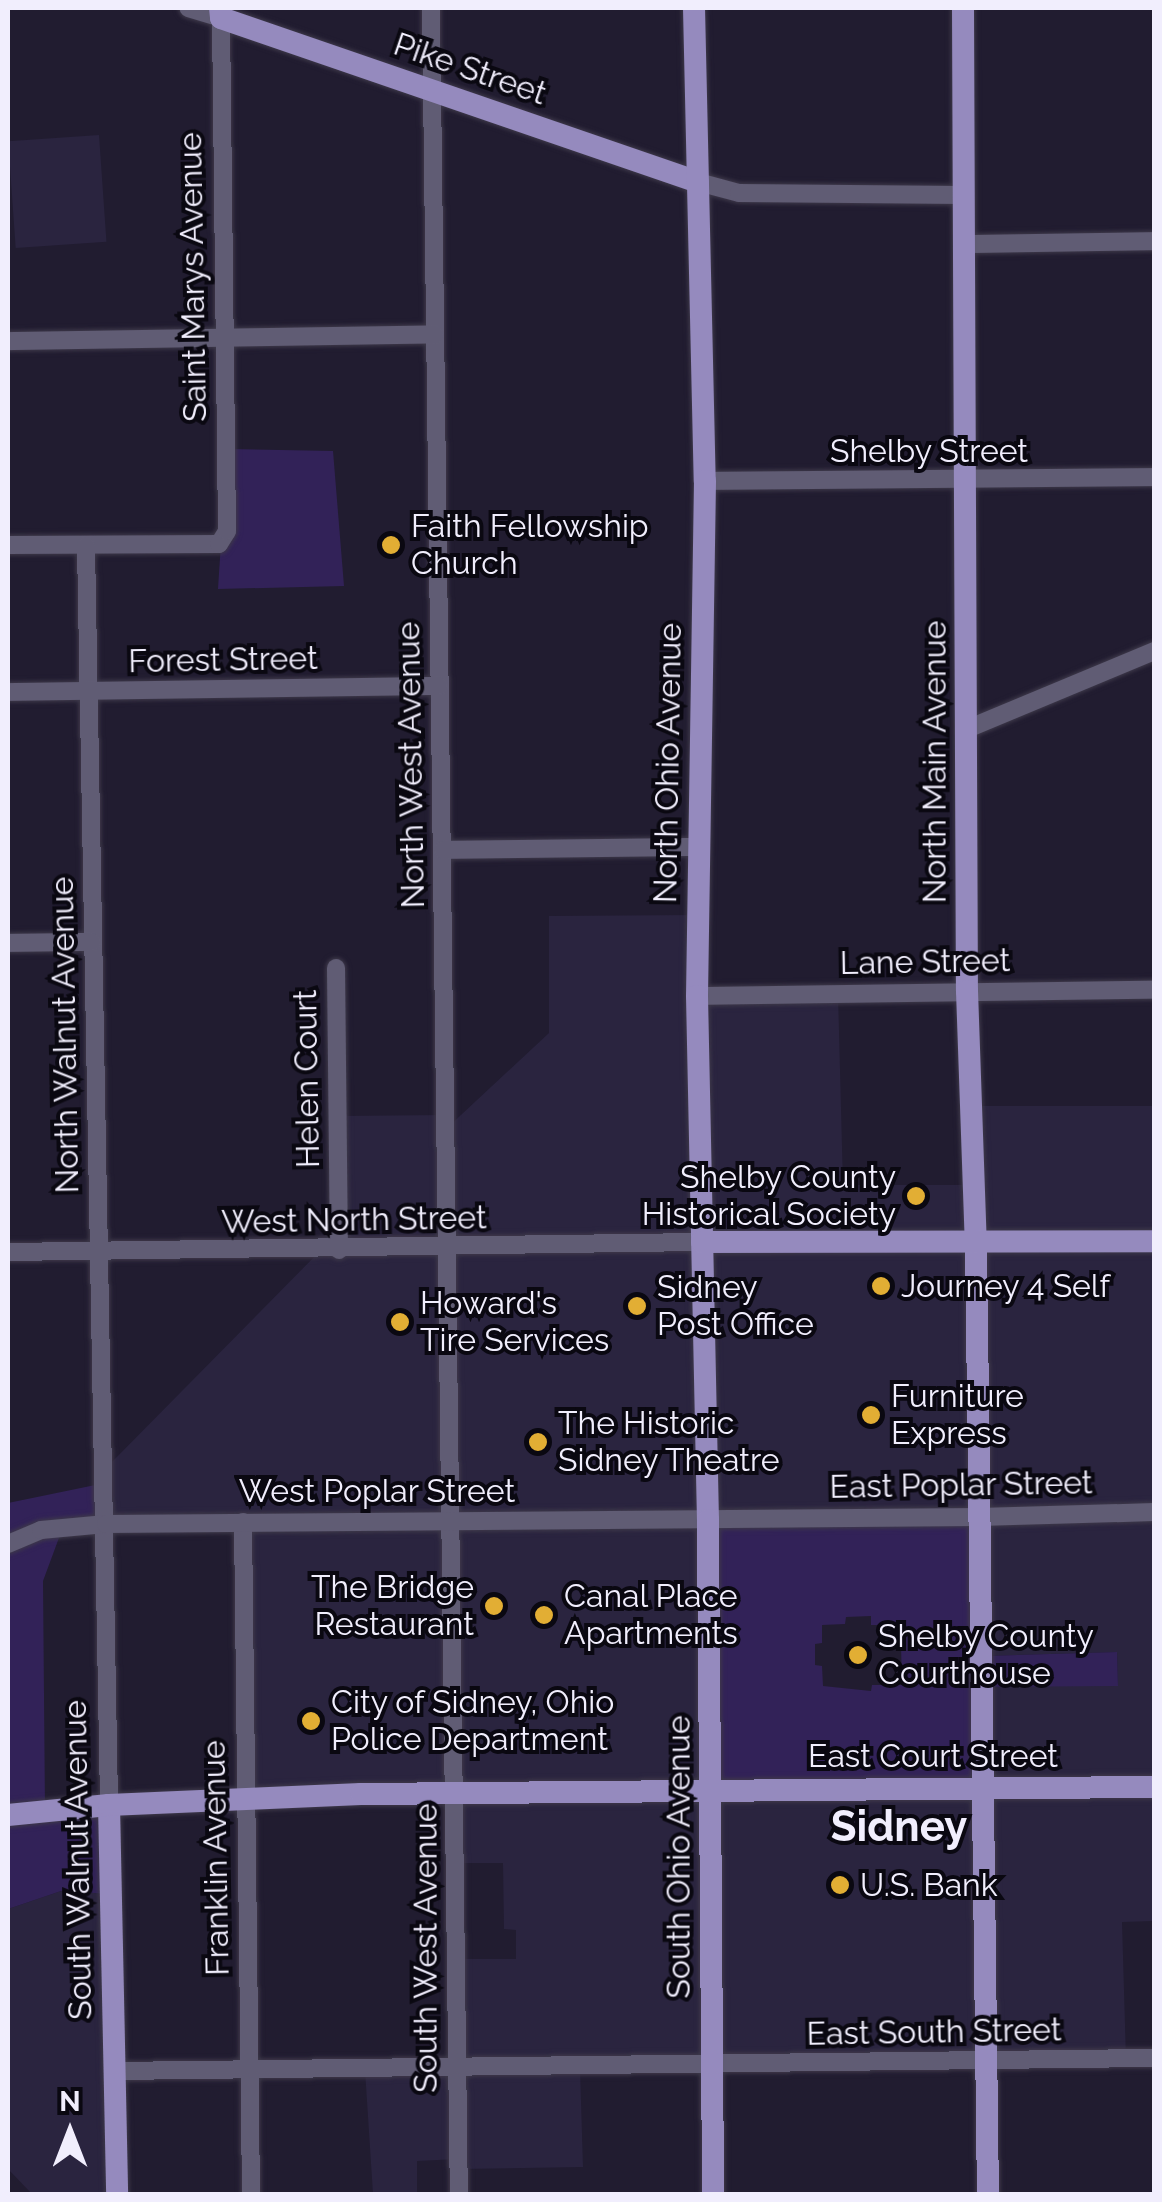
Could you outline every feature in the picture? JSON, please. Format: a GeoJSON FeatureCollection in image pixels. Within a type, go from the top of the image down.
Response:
{"type":"FeatureCollection","features":[{"type":"Feature","properties":{"kind":"main road","name":"North Ohio Avenue"},"geometry":{"type":"LineString","coordinates":[[694,8],[705,480],[697,996],[708,1520]]}},
{"type":"Feature","properties":{"kind":"main road","name":"North Main Avenue"},"geometry":{"type":"LineString","coordinates":[[963,8],[967,990],[976,1243],[988,2194]]}},
{"type":"Feature","properties":{"kind":"main road","name":"Pike Street"},"geometry":{"type":"LineString","coordinates":[[220,13],[698,182]]}},
{"type":"Feature","properties":{"kind":"main road"},"geometry":{"type":"LineString","coordinates":[[702,1242],[1154,1241]]}},
{"type":"Feature","properties":{"kind":"main road","name":"South Ohio Avenue"},"geometry":{"type":"LineString","coordinates":[[708,1520],[713,2194]]}},
{"type":"Feature","properties":{"kind":"main road","name":"East Court Street"},"geometry":{"type":"LineString","coordinates":[[8,1815],[109,1804],[246,1798],[1154,1787]]}},
{"type":"Feature","properties":{"kind":"main road","name":"South Walnut Avenue"},"geometry":{"type":"LineString","coordinates":[[109,1804],[117,2194]]}},
{"type":"Feature","properties":{"kind":"street"},"geometry":{"type":"LineString","coordinates":[[188,8],[220,13]]}},
{"type":"Feature","properties":{"kind":"street","name":"North West Avenue"},"geometry":{"type":"LineString","coordinates":[[431,8],[449,1521]]}},
{"type":"Feature","properties":{"kind":"street","name":"Saint Marys Avenue"},"geometry":{"type":"LineString","coordinates":[[86,546],[219,544],[227,530],[220,13]]}},
{"type":"Feature","properties":{"kind":"street"},"geometry":{"type":"LineString","coordinates":[[698,182],[739,192],[963,194]]}},
{"type":"Feature","properties":{"kind":"street"},"geometry":{"type":"LineString","coordinates":[[964,244],[1154,242]]}},
{"type":"Feature","properties":{"kind":"street"},"geometry":{"type":"LineString","coordinates":[[8,341],[435,334]]}},
{"type":"Feature","properties":{"kind":"street","name":"Shelby Street"},"geometry":{"type":"LineString","coordinates":[[705,480],[964,482],[1154,477]]}},
{"type":"Feature","properties":{"kind":"street"},"geometry":{"type":"LineString","coordinates":[[8,545],[86,546]]}},
{"type":"Feature","properties":{"kind":"street","name":"North Walnut Avenue"},"geometry":{"type":"LineString","coordinates":[[86,546],[106,1524]]}},
{"type":"Feature","properties":{"kind":"street"},"geometry":{"type":"LineString","coordinates":[[967,729],[1154,651]]}},
{"type":"Feature","properties":{"kind":"street","name":"Forest Street"},"geometry":{"type":"LineString","coordinates":[[8,692],[439,686]]}},
{"type":"Feature","properties":{"kind":"street"},"geometry":{"type":"LineString","coordinates":[[443,850],[700,847]]}},
{"type":"Feature","properties":{"kind":"street"},"geometry":{"type":"LineString","coordinates":[[8,943],[92,942]]}},
{"type":"Feature","properties":{"kind":"street","name":"Helen Court"},"geometry":{"type":"LineString","coordinates":[[336,968],[339,1250]]}},
{"type":"Feature","properties":{"kind":"street","name":"Lane Street"},"geometry":{"type":"LineString","coordinates":[[697,996],[1154,990]]}},
{"type":"Feature","properties":{"kind":"street","name":"West North Street"},"geometry":{"type":"LineString","coordinates":[[8,1252],[702,1242]]}},
{"type":"Feature","properties":{"kind":"street","name":"East Poplar Street"},"geometry":{"type":"LineString","coordinates":[[708,1520],[1154,1512]]}},
{"type":"Feature","properties":{"kind":"street","name":"West Poplar Street"},"geometry":{"type":"LineString","coordinates":[[8,1544],[40,1530],[106,1524],[708,1520]]}},
{"type":"Feature","properties":{"kind":"street","name":"South West Avenue"},"geometry":{"type":"LineString","coordinates":[[449,1521],[459,2194]]}},
{"type":"Feature","properties":{"kind":"street","name":"Franklin Avenue"},"geometry":{"type":"LineString","coordinates":[[243,1522],[251,2194]]}},
{"type":"Feature","properties":{"kind":"street","name":"South Walnut Avenue"},"geometry":{"type":"LineString","coordinates":[[106,1524],[109,1804]]}},
{"type":"Feature","properties":{"kind":"street","name":"East South Street"},"geometry":{"type":"LineString","coordinates":[[114,2071],[1154,2058]]}},
{"type":"Feature","properties":{"kind":"shaded area"},"geometry":{"type":"Polygon","coordinates":[[[99,135],[106,242],[16,248],[8,141],[99,135]]]}},
{"type":"Feature","properties":{"kind":"shaded area"},"geometry":{"type":"Polygon","coordinates":[[[227,449],[333,451],[344,586],[218,589],[227,449]]]}},
{"type":"Feature","properties":{"kind":"shaded area"},"geometry":{"type":"Polygon","coordinates":[[[698,915],[697,996],[838,993],[843,1185],[975,1185],[974,1106],[1154,1106],[1154,1921],[1122,1922],[1126,2059],[580,2069],[583,2167],[458,2169],[458,2159],[417,2161],[417,2194],[373,2194],[365,2070],[456,2069],[455,1959],[516,1959],[516,1930],[504,1929],[503,1863],[455,1863],[455,1795],[246,1797],[243,1522],[106,1524],[105,1469],[321,1250],[339,1249],[339,1116],[446,1115],[447,1128],[549,1033],[549,916],[698,915]],[[709,1520],[712,1790],[983,1687],[1118,1685],[1117,1652],[982,1656],[709,1520]]]}},
{"type":"Feature","properties":{"kind":"shaded area"},"geometry":{"type":"Polygon","coordinates":[[[105,1483],[106,1524],[63,1527],[43,1581],[45,1810],[109,1805],[111,1894],[61,1891],[8,1909],[8,1503],[105,1483]]]}},
{"type":"Feature","properties":{"kind":"shaded area"},"geometry":{"type":"Polygon","coordinates":[[[979,1517],[983,1656],[1117,1652],[1118,1686],[983,1687],[984,1789],[712,1790],[708,1520],[979,1517]],[[871,1616],[846,1617],[845,1624],[822,1625],[822,1643],[815,1644],[815,1665],[822,1666],[823,1686],[871,1691],[872,1685],[902,1685],[901,1645],[890,1645],[896,1625],[871,1625],[871,1616]]]}},
{"type":"Feature","properties":{"kind":"shaded area"},"geometry":{"type":"Polygon","coordinates":[[[61,1891],[111,1894],[117,2194],[32,2194],[8,2169],[8,1909],[61,1891]]]}},
{"type":"Feature","properties":{"kind":"place","name":"Faith Fellowship Church"},"geometry":{"type":"Point","coordinates":[391,545]}},
{"type":"Feature","properties":{"kind":"place","name":"Shelby County Historical Society"},"geometry":{"type":"Point","coordinates":[916,1196]}},
{"type":"Feature","properties":{"kind":"place","name":"Journey 4 Self"},"geometry":{"type":"Point","coordinates":[881,1286]}},
{"type":"Feature","properties":{"kind":"place","name":"Sidney Post Office"},"geometry":{"type":"Point","coordinates":[637,1306]}},
{"type":"Feature","properties":{"kind":"place","name":"Howard's Tire Services"},"geometry":{"type":"Point","coordinates":[400,1322]}},
{"type":"Feature","properties":{"kind":"place","name":"Furniture Express"},"geometry":{"type":"Point","coordinates":[871,1415]}},
{"type":"Feature","properties":{"kind":"place","name":"The Historic Sidney Theatre"},"geometry":{"type":"Point","coordinates":[538,1442]}},
{"type":"Feature","properties":{"kind":"place","name":"The Bridge Restaurant"},"geometry":{"type":"Point","coordinates":[494,1606]}},
{"type":"Feature","properties":{"kind":"place","name":"Canal Place Apartments"},"geometry":{"type":"Point","coordinates":[544,1615]}},
{"type":"Feature","properties":{"kind":"place","name":"Shelby County Courthouse"},"geometry":{"type":"Point","coordinates":[858,1655]}},
{"type":"Feature","properties":{"kind":"place","name":"City of Sidney, Ohio Police Department"},"geometry":{"type":"Point","coordinates":[311,1721]}},
{"type":"Feature","properties":{"kind":"place","name":"U.S. Bank"},"geometry":{"type":"Point","coordinates":[840,1885]}},
{"type":"Feature","properties":{"kind":"district","name":"Sidney"},"geometry":{"type":"Point","coordinates":[899,1827]}}]}
